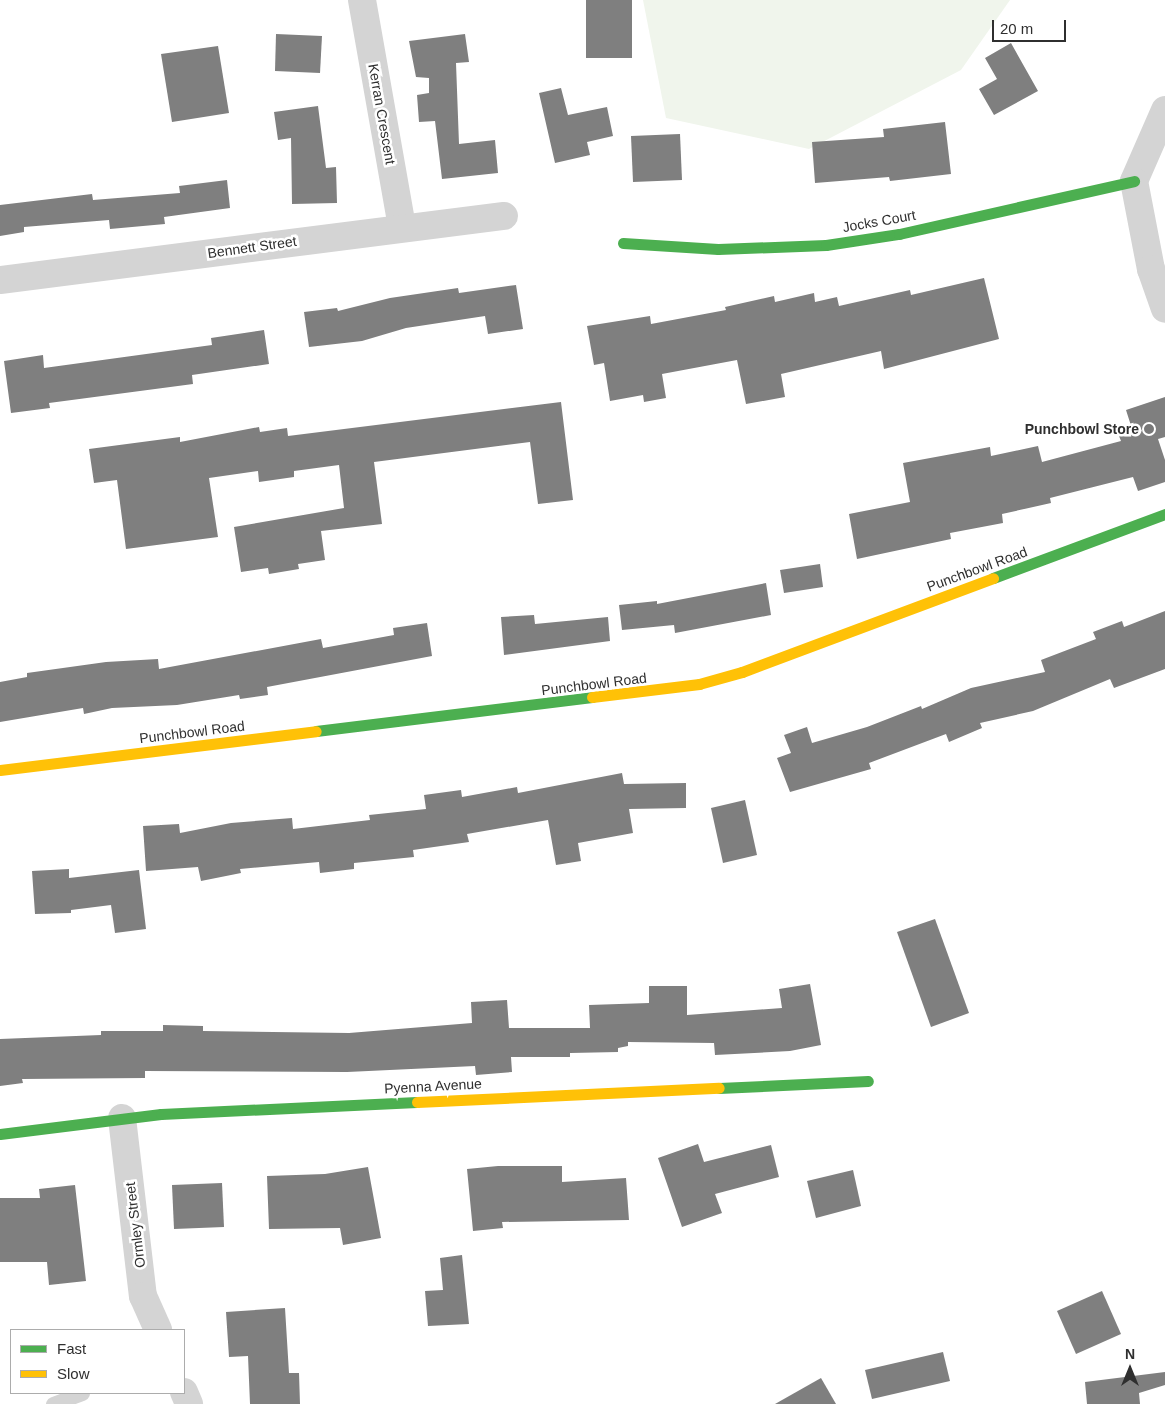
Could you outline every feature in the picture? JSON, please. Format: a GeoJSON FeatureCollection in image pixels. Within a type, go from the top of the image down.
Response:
{"type":"FeatureCollection","features":[{"type":"Feature","properties":{"kind":"street","name":"Kerran Crescent"},"geometry":{"type":"LineString","coordinates":[[362,0],[402,227]]}},
{"type":"Feature","properties":{"kind":"street"},"geometry":{"type":"LineString","coordinates":[[1165,110],[1134,182],[1151,269],[1165,310]]}},
{"type":"Feature","properties":{"kind":"street","name":"Jocks Court"},"geometry":{"type":"LineString","coordinates":[[623,243],[718,249],[826,245],[899,234],[1134,182]]}},
{"type":"Feature","properties":{"kind":"street","name":"Bennett Street"},"geometry":{"type":"LineString","coordinates":[[0,280],[402,227],[504,216]]}},
{"type":"Feature","properties":{"kind":"street","name":"Punchbowl Road"},"geometry":{"type":"LineString","coordinates":[[0,770],[699,684],[742,672],[1165,514]]}},
{"type":"Feature","properties":{"kind":"street","name":"Pyenna Avenue"},"geometry":{"type":"LineString","coordinates":[[0,1134],[122,1118],[868,1081]]}},
{"type":"Feature","properties":{"kind":"street","name":"Ormley Street"},"geometry":{"type":"LineString","coordinates":[[122,1118],[143,1296],[158,1329]]}},
{"type":"Feature","properties":{"kind":"lane"},"geometry":{"type":"LineString","coordinates":[[53,1404],[79,1394]]}},
{"type":"Feature","properties":{"kind":"shaded area"},"geometry":{"type":"Polygon","coordinates":[[[643,0],[1010,0],[961,70],[809,149],[666,118],[643,0]]]}},
{"type":"Feature","properties":{"kind":"building"},"geometry":{"type":"Polygon","coordinates":[[[586,0],[632,0],[632,58],[586,58],[586,0]]]}},
{"type":"Feature","properties":{"kind":"building"},"geometry":{"type":"Polygon","coordinates":[[[276,34],[322,36],[320,73],[275,71],[276,34]]]}},
{"type":"Feature","properties":{"kind":"building"},"geometry":{"type":"Polygon","coordinates":[[[465,34],[469,62],[456,63],[459,144],[495,140],[498,173],[442,179],[435,121],[419,122],[417,95],[429,93],[429,78],[416,77],[409,41],[465,34]]]}},
{"type":"Feature","properties":{"kind":"building"},"geometry":{"type":"Polygon","coordinates":[[[1011,43],[1038,91],[994,115],[979,89],[997,79],[985,58],[1011,43]]]}},
{"type":"Feature","properties":{"kind":"building"},"geometry":{"type":"Polygon","coordinates":[[[218,46],[229,113],[172,122],[161,54],[218,46]]]}},
{"type":"Feature","properties":{"kind":"building"},"geometry":{"type":"Polygon","coordinates":[[[561,88],[568,115],[607,107],[613,136],[587,142],[590,155],[555,163],[539,93],[561,88]]]}},
{"type":"Feature","properties":{"kind":"building"},"geometry":{"type":"Polygon","coordinates":[[[318,106],[326,168],[336,167],[337,203],[292,204],[291,138],[278,140],[274,112],[318,106]]]}},
{"type":"Feature","properties":{"kind":"building"},"geometry":{"type":"Polygon","coordinates":[[[945,122],[951,174],[890,181],[889,177],[815,183],[812,142],[884,137],[883,129],[945,122]]]}},
{"type":"Feature","properties":{"kind":"building"},"geometry":{"type":"Polygon","coordinates":[[[680,134],[682,180],[633,182],[631,136],[680,134]]]}},
{"type":"Feature","properties":{"kind":"building"},"geometry":{"type":"Polygon","coordinates":[[[227,180],[230,208],[164,217],[165,224],[110,229],[109,220],[24,227],[24,232],[0,236],[0,205],[92,194],[93,200],[180,193],[179,186],[227,180]]]}},
{"type":"Feature","properties":{"kind":"building"},"geometry":{"type":"Polygon","coordinates":[[[984,278],[999,339],[884,369],[881,351],[781,374],[785,397],[746,404],[737,360],[662,374],[666,398],[644,402],[643,395],[610,401],[604,363],[594,365],[587,326],[650,316],[651,324],[726,310],[725,307],[774,296],[775,302],[814,293],[815,302],[837,297],[839,306],[910,290],[911,295],[984,278]]]}},
{"type":"Feature","properties":{"kind":"building"},"geometry":{"type":"Polygon","coordinates":[[[516,285],[523,329],[488,334],[485,316],[406,328],[362,341],[309,347],[304,312],[337,308],[338,311],[390,298],[458,288],[459,293],[516,285]]]}},
{"type":"Feature","properties":{"kind":"building"},"geometry":{"type":"Polygon","coordinates":[[[264,330],[269,364],[192,375],[193,384],[49,403],[50,408],[11,413],[4,361],[43,355],[44,368],[212,345],[211,338],[264,330]]]}},
{"type":"Feature","properties":{"kind":"building"},"geometry":{"type":"Polygon","coordinates":[[[1165,397],[1165,437],[1158,439],[1165,460],[1165,482],[1138,491],[1133,477],[1050,498],[1051,503],[1002,514],[1003,523],[950,533],[951,539],[857,559],[849,514],[910,502],[903,463],[990,447],[991,456],[1038,446],[1042,462],[1121,441],[1119,436],[1133,432],[1126,410],[1165,397]]]}},
{"type":"Feature","properties":{"kind":"building"},"geometry":{"type":"Polygon","coordinates":[[[561,402],[573,500],[538,504],[530,442],[374,462],[382,524],[321,531],[325,560],[298,564],[299,569],[269,574],[268,568],[241,572],[234,527],[344,508],[339,465],[294,471],[294,477],[259,482],[258,471],[209,478],[218,537],[126,549],[117,480],[94,483],[89,449],[180,437],[180,442],[259,427],[260,432],[287,428],[288,436],[561,402]]]}},
{"type":"Feature","properties":{"kind":"building"},"geometry":{"type":"Polygon","coordinates":[[[820,564],[823,587],[784,593],[780,570],[820,564]]]}},
{"type":"Feature","properties":{"kind":"building"},"geometry":{"type":"Polygon","coordinates":[[[766,583],[771,615],[675,633],[674,625],[622,630],[619,605],[657,601],[657,604],[766,583]]]}},
{"type":"Feature","properties":{"kind":"building"},"geometry":{"type":"Polygon","coordinates":[[[1165,611],[1165,669],[1114,688],[1110,679],[1033,711],[980,723],[982,728],[949,742],[946,734],[869,763],[871,769],[790,792],[777,758],[791,753],[784,735],[807,727],[812,743],[867,727],[921,706],[922,709],[971,688],[1045,672],[1041,660],[1096,639],[1093,632],[1122,621],[1124,627],[1165,611]]]}},
{"type":"Feature","properties":{"kind":"building"},"geometry":{"type":"Polygon","coordinates":[[[534,615],[535,624],[608,617],[610,641],[504,655],[501,617],[534,615]]]}},
{"type":"Feature","properties":{"kind":"building"},"geometry":{"type":"Polygon","coordinates":[[[427,623],[432,656],[267,687],[268,695],[240,699],[239,695],[177,705],[112,708],[84,714],[83,708],[0,722],[0,682],[27,677],[27,673],[106,662],[158,659],[159,669],[321,639],[323,648],[394,635],[393,628],[427,623]]]}},
{"type":"Feature","properties":{"kind":"building"},"geometry":{"type":"Polygon","coordinates":[[[622,773],[624,784],[686,783],[686,808],[629,809],[633,833],[578,843],[581,861],[556,865],[548,820],[467,834],[469,842],[413,850],[414,857],[354,863],[354,869],[320,873],[319,862],[240,869],[241,873],[201,881],[198,867],[146,871],[143,826],[179,824],[180,833],[231,823],[292,818],[293,829],[370,820],[369,815],[426,809],[424,795],[461,790],[462,797],[517,787],[518,793],[622,773]]]}},
{"type":"Feature","properties":{"kind":"building"},"geometry":{"type":"Polygon","coordinates":[[[745,800],[757,855],[723,863],[711,808],[745,800]]]}},
{"type":"Feature","properties":{"kind":"building"},"geometry":{"type":"Polygon","coordinates":[[[69,869],[69,878],[139,870],[146,929],[115,933],[111,905],[71,910],[71,913],[35,914],[32,871],[69,869]]]}},
{"type":"Feature","properties":{"kind":"building"},"geometry":{"type":"Polygon","coordinates":[[[935,919],[969,1013],[931,1027],[897,932],[935,919]]]}},
{"type":"Feature","properties":{"kind":"building"},"geometry":{"type":"Polygon","coordinates":[[[810,984],[821,1045],[790,1051],[715,1055],[714,1043],[628,1042],[628,1046],[618,1048],[618,1052],[570,1053],[570,1057],[511,1057],[512,1072],[476,1075],[475,1066],[347,1072],[145,1071],[145,1078],[22,1079],[23,1083],[0,1086],[0,1039],[101,1035],[101,1031],[163,1031],[163,1025],[203,1026],[203,1031],[349,1033],[472,1023],[471,1002],[507,1000],[509,1028],[590,1028],[589,1005],[649,1003],[649,986],[687,986],[687,1015],[782,1008],[779,989],[810,984]]]}},
{"type":"Feature","properties":{"kind":"building"},"geometry":{"type":"Polygon","coordinates":[[[698,1144],[704,1162],[771,1145],[779,1177],[715,1194],[722,1213],[682,1227],[658,1158],[698,1144]]]}},
{"type":"Feature","properties":{"kind":"building"},"geometry":{"type":"Polygon","coordinates":[[[498,1166],[562,1166],[562,1182],[626,1178],[629,1220],[502,1222],[503,1228],[473,1231],[467,1169],[498,1166]]]}},
{"type":"Feature","properties":{"kind":"building"},"geometry":{"type":"Polygon","coordinates":[[[368,1167],[381,1238],[343,1245],[340,1228],[269,1229],[267,1176],[325,1174],[368,1167]]]}},
{"type":"Feature","properties":{"kind":"building"},"geometry":{"type":"Polygon","coordinates":[[[853,1170],[861,1206],[816,1218],[807,1181],[853,1170]]]}},
{"type":"Feature","properties":{"kind":"building"},"geometry":{"type":"Polygon","coordinates":[[[222,1183],[224,1227],[174,1229],[172,1185],[222,1183]]]}},
{"type":"Feature","properties":{"kind":"building"},"geometry":{"type":"Polygon","coordinates":[[[75,1185],[86,1281],[49,1285],[47,1262],[0,1262],[0,1198],[40,1198],[39,1189],[75,1185]]]}},
{"type":"Feature","properties":{"kind":"building"},"geometry":{"type":"Polygon","coordinates":[[[462,1255],[469,1324],[428,1326],[425,1291],[443,1290],[440,1258],[462,1255]]]}},
{"type":"Feature","properties":{"kind":"building"},"geometry":{"type":"Polygon","coordinates":[[[1102,1291],[1121,1334],[1076,1354],[1057,1311],[1102,1291]]]}},
{"type":"Feature","properties":{"kind":"building"},"geometry":{"type":"Polygon","coordinates":[[[285,1308],[289,1373],[299,1373],[300,1404],[250,1404],[248,1356],[229,1357],[226,1312],[285,1308]]]}},
{"type":"Feature","properties":{"kind":"building"},"geometry":{"type":"Polygon","coordinates":[[[943,1352],[950,1381],[872,1399],[865,1370],[943,1352]]]}},
{"type":"Feature","properties":{"kind":"building"},"geometry":{"type":"Polygon","coordinates":[[[1165,1372],[1165,1385],[1139,1393],[1140,1404],[1087,1404],[1085,1382],[1165,1372]]]}},
{"type":"Feature","properties":{"kind":"building"},"geometry":{"type":"Polygon","coordinates":[[[821,1378],[836,1404],[775,1404],[821,1378]]]}},
{"type":"Feature","properties":{"kind":"traffic: fast"},"geometry":{"type":"LineString","coordinates":[[623,243],[718,249],[826,245],[899,234],[1134,181]]}},
{"type":"Feature","properties":{"kind":"traffic: fast"},"geometry":{"type":"LineString","coordinates":[[993,578],[1165,514]]}},
{"type":"Feature","properties":{"kind":"traffic: fast"},"geometry":{"type":"LineString","coordinates":[[316,731],[592,697]]}},
{"type":"Feature","properties":{"kind":"traffic: fast"},"geometry":{"type":"LineString","coordinates":[[719,1088],[868,1081]]}},
{"type":"Feature","properties":{"kind":"traffic: fast"},"geometry":{"type":"LineString","coordinates":[[0,1134],[161,1114],[417,1102]]}},
{"type":"Feature","properties":{"kind":"traffic: slow"},"geometry":{"type":"LineString","coordinates":[[592,697],[699,684],[742,672],[993,578]]}},
{"type":"Feature","properties":{"kind":"traffic: slow"},"geometry":{"type":"LineString","coordinates":[[0,770],[316,731]]}},
{"type":"Feature","properties":{"kind":"traffic: slow"},"geometry":{"type":"LineString","coordinates":[[417,1102],[719,1088]]}},
{"type":"Feature","properties":{"kind":"place","name":"Punchbowl Store"},"geometry":{"type":"Point","coordinates":[1149,429]}}]}
